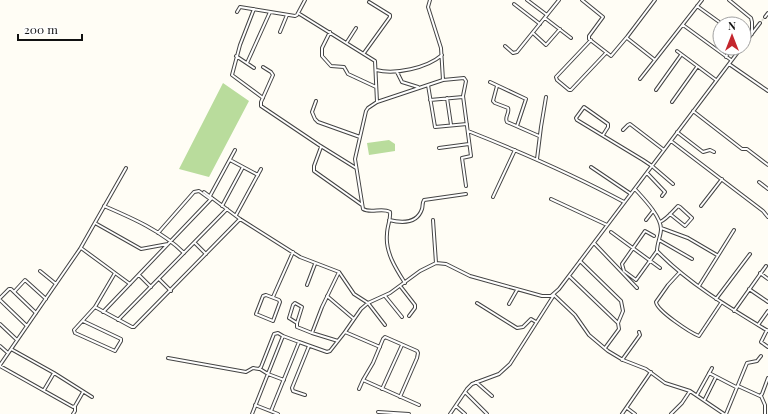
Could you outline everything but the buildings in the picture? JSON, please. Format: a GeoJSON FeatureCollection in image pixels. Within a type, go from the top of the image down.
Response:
{"type":"FeatureCollection","features":[{"type":"Feature","properties":{"kind":"street"},"geometry":{"type":"LineString","coordinates":[[237,12],[240,7],[254,8],[295,16],[298,14],[306,0]]}},
{"type":"Feature","properties":{"kind":"street"},"geometry":{"type":"LineString","coordinates":[[430,0],[428,7],[442,55],[443,80]]}},
{"type":"Feature","properties":{"kind":"street"},"geometry":{"type":"LineString","coordinates":[[527,0],[571,38]]}},
{"type":"Feature","properties":{"kind":"street"},"geometry":{"type":"LineString","coordinates":[[505,46],[513,53],[516,52],[559,0]]}},
{"type":"Feature","properties":{"kind":"street"},"geometry":{"type":"LineString","coordinates":[[582,0],[603,17],[589,36],[589,39],[610,56],[612,56],[627,38],[656,0]]}},
{"type":"Feature","properties":{"kind":"street"},"geometry":{"type":"LineString","coordinates":[[640,79],[702,0]]}},
{"type":"Feature","properties":{"kind":"street"},"geometry":{"type":"LineString","coordinates":[[729,0],[749,16]]}},
{"type":"Feature","properties":{"kind":"street"},"geometry":{"type":"LineString","coordinates":[[364,53],[390,17],[390,15],[369,2]]}},
{"type":"Feature","properties":{"kind":"street"},"geometry":{"type":"LineString","coordinates":[[514,4],[540,24]]}},
{"type":"Feature","properties":{"kind":"street"},"geometry":{"type":"LineString","coordinates":[[697,6],[712,17]]}},
{"type":"Feature","properties":{"kind":"street"},"geometry":{"type":"LineString","coordinates":[[254,8],[236,56],[232,76],[263,98]]}},
{"type":"Feature","properties":{"kind":"street"},"geometry":{"type":"LineString","coordinates":[[247,63],[270,12]]}},
{"type":"Feature","properties":{"kind":"street"},"geometry":{"type":"LineString","coordinates":[[298,14],[375,60],[377,102]]}},
{"type":"Feature","properties":{"kind":"street"},"geometry":{"type":"LineString","coordinates":[[280,32],[286,15]]}},
{"type":"Feature","properties":{"kind":"street"},"geometry":{"type":"LineString","coordinates":[[752,34],[760,23]]}},
{"type":"Feature","properties":{"kind":"street"},"geometry":{"type":"LineString","coordinates":[[683,25],[731,60]]}},
{"type":"Feature","properties":{"kind":"street"},"geometry":{"type":"LineString","coordinates":[[347,42],[356,28]]}},
{"type":"Feature","properties":{"kind":"street"},"geometry":{"type":"LineString","coordinates":[[532,33],[546,45],[560,29]]}},
{"type":"Feature","properties":{"kind":"street"},"geometry":{"type":"LineString","coordinates":[[330,32],[322,48],[322,56],[332,66],[344,67],[348,74],[376,87]]}},
{"type":"Feature","properties":{"kind":"street"},"geometry":{"type":"LineString","coordinates":[[627,38],[655,60]]}},
{"type":"Feature","properties":{"kind":"street"},"geometry":{"type":"LineString","coordinates":[[591,40],[556,77],[557,80],[568,90],[571,90],[606,53]]}},
{"type":"Feature","properties":{"kind":"street"},"geometry":{"type":"LineString","coordinates":[[677,51],[716,81]]}},
{"type":"Feature","properties":{"kind":"street"},"geometry":{"type":"LineString","coordinates":[[376,70],[397,72],[433,62],[442,55]]}},
{"type":"Feature","properties":{"kind":"street"},"geometry":{"type":"LineString","coordinates":[[656,90],[681,55]]}},
{"type":"Feature","properties":{"kind":"street"},"geometry":{"type":"LineString","coordinates":[[236,56],[254,68]]}},
{"type":"Feature","properties":{"kind":"street"},"geometry":{"type":"LineString","coordinates":[[450,414],[469,387],[476,382],[495,376],[506,368],[554,295],[734,56]]}},
{"type":"Feature","properties":{"kind":"street"},"geometry":{"type":"LineString","coordinates":[[729,64],[768,91]]}},
{"type":"Feature","properties":{"kind":"street"},"geometry":{"type":"LineString","coordinates":[[263,67],[272,74],[261,106],[321,147],[356,168]]}},
{"type":"Feature","properties":{"kind":"street"},"geometry":{"type":"LineString","coordinates":[[672,102],[697,67]]}},
{"type":"Feature","properties":{"kind":"street"},"geometry":{"type":"LineString","coordinates":[[397,72],[402,82],[419,87]]}},
{"type":"Feature","properties":{"kind":"street"},"geometry":{"type":"LineString","coordinates":[[405,283],[394,266],[388,249],[386,238],[390,213],[389,211],[366,211],[362,205],[355,158],[368,108],[377,102],[419,87],[443,80],[465,78],[466,83],[463,96],[471,156],[462,158],[466,186]]}},
{"type":"Feature","properties":{"kind":"street"},"geometry":{"type":"LineString","coordinates":[[490,82],[526,99],[517,126]]}},
{"type":"Feature","properties":{"kind":"street"},"geometry":{"type":"LineString","coordinates":[[428,85],[435,126],[466,124]]}},
{"type":"Feature","properties":{"kind":"street"},"geometry":{"type":"LineString","coordinates":[[497,86],[493,102],[508,108],[506,121],[539,136]]}},
{"type":"Feature","properties":{"kind":"street"},"geometry":{"type":"LineString","coordinates":[[430,100],[463,96]]}},
{"type":"Feature","properties":{"kind":"street"},"geometry":{"type":"LineString","coordinates":[[537,160],[539,136],[546,97]]}},
{"type":"Feature","properties":{"kind":"street"},"geometry":{"type":"LineString","coordinates":[[447,98],[451,126]]}},
{"type":"Feature","properties":{"kind":"street"},"geometry":{"type":"LineString","coordinates":[[316,101],[312,112],[318,122],[360,137]]}},
{"type":"Feature","properties":{"kind":"street"},"geometry":{"type":"LineString","coordinates":[[603,135],[608,127],[608,124],[584,107],[576,120],[652,166],[674,184]]}},
{"type":"Feature","properties":{"kind":"street"},"geometry":{"type":"LineString","coordinates":[[693,110],[742,149],[747,149],[768,165]]}},
{"type":"Feature","properties":{"kind":"street"},"geometry":{"type":"LineString","coordinates":[[623,130],[630,124],[664,150]]}},
{"type":"Feature","properties":{"kind":"street"},"geometry":{"type":"LineString","coordinates":[[468,131],[537,160],[624,202]]}},
{"type":"Feature","properties":{"kind":"street"},"geometry":{"type":"LineString","coordinates":[[677,132],[702,152],[710,150],[714,152]]}},
{"type":"Feature","properties":{"kind":"street"},"geometry":{"type":"LineString","coordinates":[[671,141],[763,211],[768,217]]}},
{"type":"Feature","properties":{"kind":"street"},"geometry":{"type":"LineString","coordinates":[[439,148],[470,144]]}},
{"type":"Feature","properties":{"kind":"street"},"geometry":{"type":"LineString","coordinates":[[321,147],[314,166],[314,171],[362,205]]}},
{"type":"Feature","properties":{"kind":"street"},"geometry":{"type":"LineString","coordinates":[[103,312],[211,198],[235,150]]}},
{"type":"Feature","properties":{"kind":"street"},"geometry":{"type":"LineString","coordinates":[[493,197],[515,150]]}},
{"type":"Feature","properties":{"kind":"street"},"geometry":{"type":"LineString","coordinates":[[230,160],[258,175]]}},
{"type":"Feature","properties":{"kind":"street"},"geometry":{"type":"LineString","coordinates":[[222,206],[243,167]]}},
{"type":"Feature","properties":{"kind":"street"},"geometry":{"type":"LineString","coordinates":[[591,167],[631,194]]}},
{"type":"Feature","properties":{"kind":"street"},"geometry":{"type":"LineString","coordinates":[[75,407],[0,365],[81,248],[126,168]]}},
{"type":"Feature","properties":{"kind":"street"},"geometry":{"type":"LineString","coordinates":[[236,216],[261,169]]}},
{"type":"Feature","properties":{"kind":"street"},"geometry":{"type":"LineString","coordinates":[[647,173],[665,192],[662,196]]}},
{"type":"Feature","properties":{"kind":"street"},"geometry":{"type":"LineString","coordinates":[[701,206],[722,179]]}},
{"type":"Feature","properties":{"kind":"street"},"geometry":{"type":"LineString","coordinates":[[759,182],[768,189]]}},
{"type":"Feature","properties":{"kind":"street"},"geometry":{"type":"LineString","coordinates":[[635,189],[653,211],[660,222],[661,228],[657,251],[635,280],[624,271],[622,264],[645,231],[654,236]]}},
{"type":"Feature","properties":{"kind":"street"},"geometry":{"type":"LineString","coordinates":[[158,233],[194,192],[199,191],[211,198]]}},
{"type":"Feature","properties":{"kind":"street"},"geometry":{"type":"LineString","coordinates":[[204,192],[240,219],[293,252],[315,264],[339,272],[354,294],[368,303],[385,325]]}},
{"type":"Feature","properties":{"kind":"street"},"geometry":{"type":"LineString","coordinates":[[389,220],[404,223],[412,221],[420,212],[424,200],[466,194]]}},
{"type":"Feature","properties":{"kind":"street"},"geometry":{"type":"LineString","coordinates":[[551,199],[607,225]]}},
{"type":"Feature","properties":{"kind":"street"},"geometry":{"type":"LineString","coordinates":[[104,206],[135,220],[158,233],[184,253]]}},
{"type":"Feature","properties":{"kind":"street"},"geometry":{"type":"LineString","coordinates":[[660,222],[678,206],[692,218],[685,226],[670,214]]}},
{"type":"Feature","properties":{"kind":"street"},"geometry":{"type":"LineString","coordinates":[[118,320],[227,209]]}},
{"type":"Feature","properties":{"kind":"street"},"geometry":{"type":"LineString","coordinates":[[646,220],[653,211]]}},
{"type":"Feature","properties":{"kind":"street"},"geometry":{"type":"LineString","coordinates":[[95,307],[134,327],[240,219]]}},
{"type":"Feature","properties":{"kind":"street"},"geometry":{"type":"LineString","coordinates":[[433,220],[436,263]]}},
{"type":"Feature","properties":{"kind":"street"},"geometry":{"type":"LineString","coordinates":[[94,223],[141,249],[170,243]]}},
{"type":"Feature","properties":{"kind":"street"},"geometry":{"type":"LineString","coordinates":[[661,228],[688,238],[718,255]]}},
{"type":"Feature","properties":{"kind":"street"},"geometry":{"type":"LineString","coordinates":[[698,286],[734,230]]}},
{"type":"Feature","properties":{"kind":"street"},"geometry":{"type":"LineString","coordinates":[[611,232],[660,268]]}},
{"type":"Feature","properties":{"kind":"street"},"geometry":{"type":"LineString","coordinates":[[659,240],[692,259]]}},
{"type":"Feature","properties":{"kind":"street"},"geometry":{"type":"LineString","coordinates":[[195,243],[206,254]]}},
{"type":"Feature","properties":{"kind":"street"},"geometry":{"type":"LineString","coordinates":[[594,243],[637,288]]}},
{"type":"Feature","properties":{"kind":"street"},"geometry":{"type":"LineString","coordinates":[[81,248],[130,284]]}},
{"type":"Feature","properties":{"kind":"street"},"geometry":{"type":"LineString","coordinates":[[657,251],[680,272],[721,303],[768,331],[761,342],[768,347]]}},
{"type":"Feature","properties":{"kind":"street"},"geometry":{"type":"LineString","coordinates":[[273,297],[293,252]]}},
{"type":"Feature","properties":{"kind":"street"},"geometry":{"type":"LineString","coordinates":[[716,299],[750,254]]}},
{"type":"Feature","properties":{"kind":"street"},"geometry":{"type":"LineString","coordinates":[[580,261],[621,301],[623,311],[618,323],[619,328],[605,348]]}},
{"type":"Feature","properties":{"kind":"street"},"geometry":{"type":"LineString","coordinates":[[260,369],[274,334],[278,333],[327,352],[330,351],[361,309],[368,303],[385,296],[420,271],[436,263],[446,264],[470,276],[517,290],[546,297],[554,295]]}},
{"type":"Feature","properties":{"kind":"street"},"geometry":{"type":"LineString","coordinates":[[307,284],[315,264]]}},
{"type":"Feature","properties":{"kind":"street"},"geometry":{"type":"LineString","coordinates":[[734,311],[766,266]]}},
{"type":"Feature","properties":{"kind":"street"},"geometry":{"type":"LineString","coordinates":[[40,271],[56,284]]}},
{"type":"Feature","properties":{"kind":"street"},"geometry":{"type":"LineString","coordinates":[[312,333],[327,296],[339,272]]}},
{"type":"Feature","properties":{"kind":"street"},"geometry":{"type":"LineString","coordinates":[[680,272],[668,285],[656,302],[657,307],[677,323],[699,336],[721,303]]}},
{"type":"Feature","properties":{"kind":"street"},"geometry":{"type":"LineString","coordinates":[[84,321],[121,339],[116,351],[113,351],[75,333],[74,330],[84,321],[95,307],[114,273]]}},
{"type":"Feature","properties":{"kind":"street"},"geometry":{"type":"LineString","coordinates":[[760,273],[768,279]]}},
{"type":"Feature","properties":{"kind":"street"},"geometry":{"type":"LineString","coordinates":[[139,275],[151,287]]}},
{"type":"Feature","properties":{"kind":"street"},"geometry":{"type":"LineString","coordinates":[[569,276],[618,323]]}},
{"type":"Feature","properties":{"kind":"street"},"geometry":{"type":"LineString","coordinates":[[159,279],[171,291]]}},
{"type":"Feature","properties":{"kind":"street"},"geometry":{"type":"LineString","coordinates":[[14,292],[25,280],[46,299]]}},
{"type":"Feature","properties":{"kind":"street"},"geometry":{"type":"LineString","coordinates":[[401,286],[416,307],[410,316]]}},
{"type":"Feature","properties":{"kind":"street"},"geometry":{"type":"LineString","coordinates":[[27,326],[0,299],[9,289],[36,313]]}},
{"type":"Feature","properties":{"kind":"street"},"geometry":{"type":"LineString","coordinates":[[749,289],[768,302]]}},
{"type":"Feature","properties":{"kind":"street"},"geometry":{"type":"LineString","coordinates":[[509,304],[517,290]]}},
{"type":"Feature","properties":{"kind":"street"},"geometry":{"type":"LineString","coordinates":[[266,295],[273,297],[280,300],[274,320],[257,315],[263,296],[266,295]]}},
{"type":"Feature","properties":{"kind":"street"},"geometry":{"type":"LineString","coordinates":[[554,295],[575,315],[589,335],[622,360],[651,372],[665,383],[690,390],[725,414],[747,363],[757,361],[761,356]]}},
{"type":"Feature","properties":{"kind":"street"},"geometry":{"type":"LineString","coordinates":[[327,296],[354,319]]}},
{"type":"Feature","properties":{"kind":"street"},"geometry":{"type":"LineString","coordinates":[[385,296],[402,317]]}},
{"type":"Feature","properties":{"kind":"street"},"geometry":{"type":"LineString","coordinates":[[297,323],[289,317],[295,303],[302,307],[297,327],[338,341]]}},
{"type":"Feature","properties":{"kind":"street"},"geometry":{"type":"LineString","coordinates":[[477,303],[517,328],[523,327],[531,319],[536,322]]}},
{"type":"Feature","properties":{"kind":"street"},"geometry":{"type":"LineString","coordinates":[[758,325],[768,311]]}},
{"type":"Feature","properties":{"kind":"street"},"geometry":{"type":"LineString","coordinates":[[0,324],[17,340]]}},
{"type":"Feature","properties":{"kind":"street"},"geometry":{"type":"LineString","coordinates":[[345,332],[380,348]]}},
{"type":"Feature","properties":{"kind":"street"},"geometry":{"type":"LineString","coordinates":[[622,360],[640,334],[639,332]]}},
{"type":"Feature","properties":{"kind":"street"},"geometry":{"type":"LineString","coordinates":[[252,414],[283,336]]}},
{"type":"Feature","properties":{"kind":"street"},"geometry":{"type":"LineString","coordinates":[[359,389],[385,337],[417,351],[418,355],[400,397]]}},
{"type":"Feature","properties":{"kind":"street"},"geometry":{"type":"LineString","coordinates":[[271,411],[299,342]]}},
{"type":"Feature","properties":{"kind":"street"},"geometry":{"type":"LineString","coordinates":[[382,389],[402,345]]}},
{"type":"Feature","properties":{"kind":"street"},"geometry":{"type":"LineString","coordinates":[[0,346],[8,353]]}},
{"type":"Feature","properties":{"kind":"street"},"geometry":{"type":"LineString","coordinates":[[305,395],[293,391],[292,388],[310,346]]}},
{"type":"Feature","properties":{"kind":"street"},"geometry":{"type":"LineString","coordinates":[[11,349],[54,373],[92,397]]}},
{"type":"Feature","properties":{"kind":"street"},"geometry":{"type":"LineString","coordinates":[[168,358],[244,372],[249,372],[254,368],[260,369],[268,374],[284,380]]}},
{"type":"Feature","properties":{"kind":"street"},"geometry":{"type":"LineString","coordinates":[[697,395],[712,368]]}},
{"type":"Feature","properties":{"kind":"street"},"geometry":{"type":"LineString","coordinates":[[622,414],[651,372]]}},
{"type":"Feature","properties":{"kind":"street"},"geometry":{"type":"LineString","coordinates":[[44,390],[54,373]]}},
{"type":"Feature","properties":{"kind":"street"},"geometry":{"type":"LineString","coordinates":[[709,374],[761,396],[765,405],[765,414]]}},
{"type":"Feature","properties":{"kind":"street"},"geometry":{"type":"LineString","coordinates":[[704,399],[716,377]]}},
{"type":"Feature","properties":{"kind":"street"},"geometry":{"type":"LineString","coordinates":[[761,396],[768,378]]}},
{"type":"Feature","properties":{"kind":"street"},"geometry":{"type":"LineString","coordinates":[[363,380],[419,405]]}},
{"type":"Feature","properties":{"kind":"street"},"geometry":{"type":"LineString","coordinates":[[476,382],[492,396]]}},
{"type":"Feature","properties":{"kind":"street"},"geometry":{"type":"LineString","coordinates":[[671,414],[684,401],[690,390]]}},
{"type":"Feature","properties":{"kind":"street"},"geometry":{"type":"LineString","coordinates":[[73,414],[83,392]]}},
{"type":"Feature","properties":{"kind":"street"},"geometry":{"type":"LineString","coordinates":[[465,392],[487,414]]}},
{"type":"Feature","properties":{"kind":"street"},"geometry":{"type":"LineString","coordinates":[[255,405],[278,414]]}},
{"type":"Feature","properties":{"kind":"street"},"geometry":{"type":"LineString","coordinates":[[456,406],[465,414]]}},
{"type":"Feature","properties":{"kind":"street"},"geometry":{"type":"LineString","coordinates":[[626,408],[635,414]]}},
{"type":"Feature","properties":{"kind":"street"},"geometry":{"type":"LineString","coordinates":[[378,412],[409,414]]}},
{"type":"Feature","properties":{"kind":"green space"},"geometry":{"type":"Polygon","coordinates":[[[223,83],[249,101],[209,177],[179,169],[223,83]]]}},
{"type":"Feature","properties":{"kind":"green space"},"geometry":{"type":"Polygon","coordinates":[[[389,140],[395,144],[395,151],[369,155],[367,143],[389,140]]]}},
{"type":"Feature","properties":{"kind":"tunnel"},"geometry":{"type":"LineString","coordinates":[[760,23],[765,17]]}}]}
